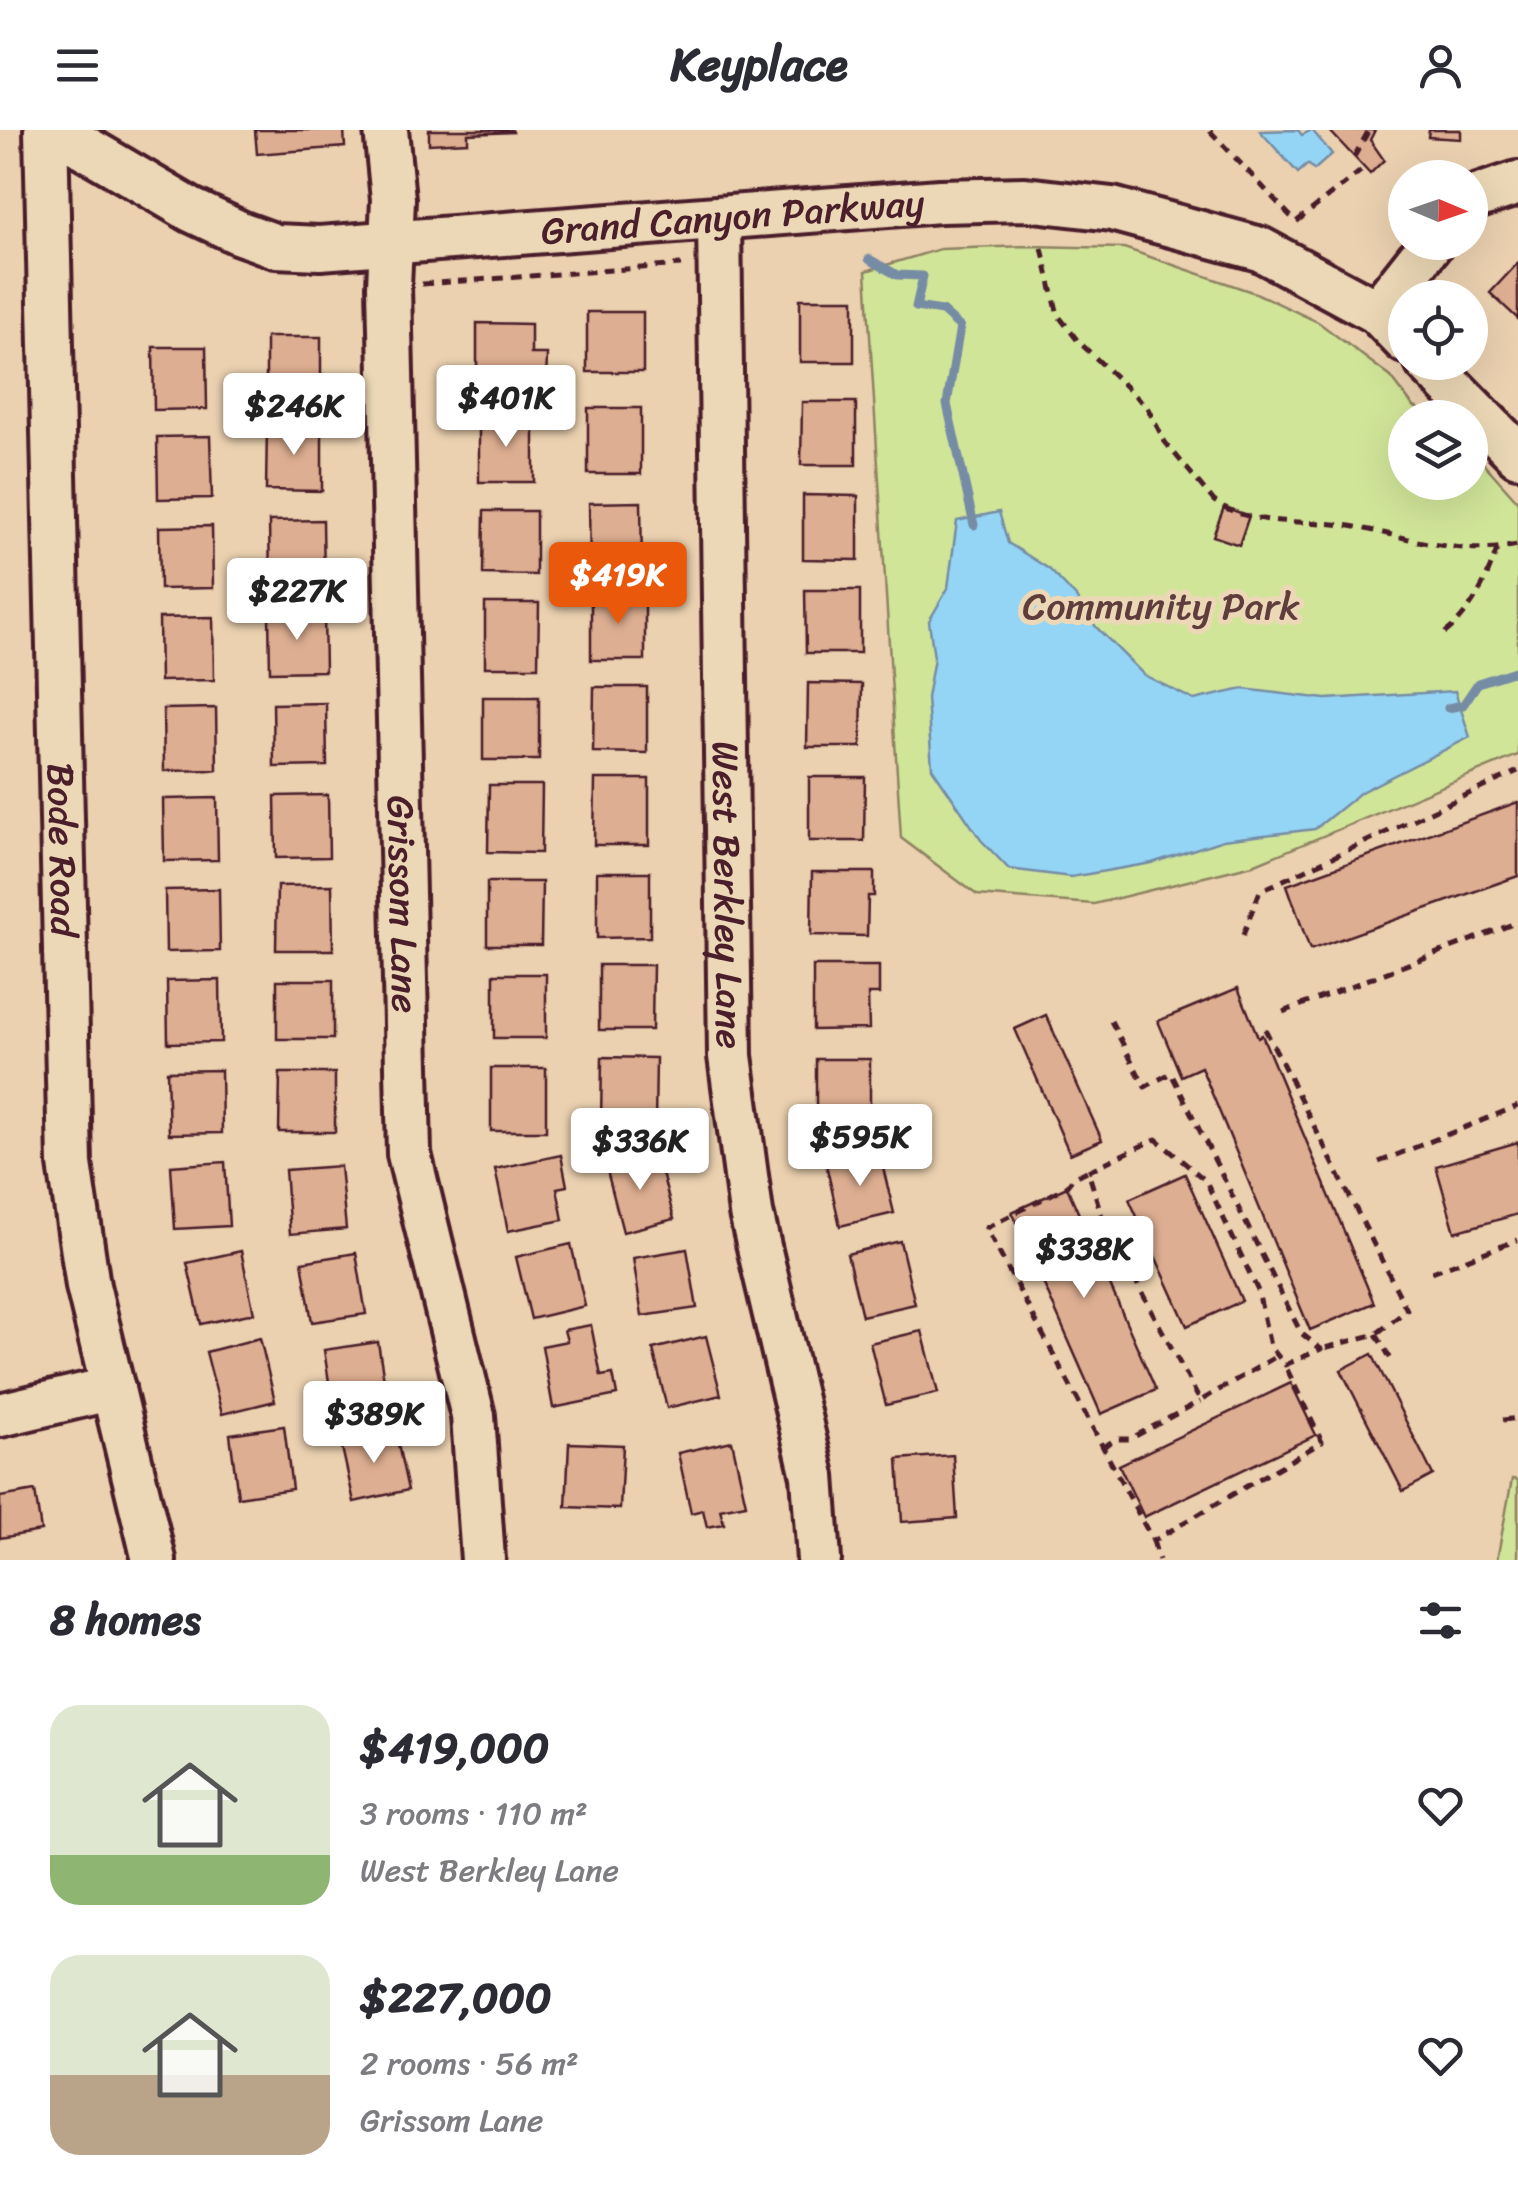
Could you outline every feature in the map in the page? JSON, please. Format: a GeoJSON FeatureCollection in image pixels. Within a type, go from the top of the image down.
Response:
{"type":"FeatureCollection","features":[{"type":"Feature","properties":{"kind":"street","name":"Bode Road"},"geometry":{"type":"LineString","coordinates":[[46,130],[70,1164],[88,1286],[154,1560]]}},
{"type":"Feature","properties":{"kind":"street","name":"Grand Canyon Parkway"},"geometry":{"type":"LineString","coordinates":[[55,130],[192,210],[276,246],[320,248],[720,220],[760,213],[1025,199],[1112,208],[1260,249],[1388,324]]}},
{"type":"Feature","properties":{"kind":"street","name":"Grissom Lane"},"geometry":{"type":"LineString","coordinates":[[386,130],[393,199],[389,286],[409,1154],[473,1416],[483,1560]]}},
{"type":"Feature","properties":{"kind":"street"},"geometry":{"type":"LineString","coordinates":[[1488,193],[1518,183]]}},
{"type":"Feature","properties":{"kind":"street","name":"West Berkley Lane"},"geometry":{"type":"LineString","coordinates":[[720,220],[730,1056],[752,1213],[813,1476],[819,1560]]}},
{"type":"Feature","properties":{"kind":"street"},"geometry":{"type":"LineString","coordinates":[[1444,380],[1518,455]]}},
{"type":"Feature","properties":{"kind":"street"},"geometry":{"type":"LineString","coordinates":[[0,1415],[113,1388]]}},
{"type":"Feature","properties":{"kind":"path"},"geometry":{"type":"LineString","coordinates":[[1210,130],[1296,222],[1362,170]]}},
{"type":"Feature","properties":{"kind":"path"},"geometry":{"type":"LineString","coordinates":[[1354,157],[1369,130]]}},
{"type":"Feature","properties":{"kind":"path"},"geometry":{"type":"LineString","coordinates":[[1042,248],[1058,314],[1078,341],[1147,407],[1165,442],[1224,507],[1285,523],[1351,526],[1469,551],[1518,545]]}},
{"type":"Feature","properties":{"kind":"path"},"geometry":{"type":"LineString","coordinates":[[389,286],[682,266]]}},
{"type":"Feature","properties":{"kind":"path"},"geometry":{"type":"LineString","coordinates":[[1445,633],[1460,622],[1488,577],[1497,549]]}},
{"type":"Feature","properties":{"kind":"path"},"geometry":{"type":"LineString","coordinates":[[1243,935],[1260,891],[1518,772]]}},
{"type":"Feature","properties":{"kind":"path"},"geometry":{"type":"LineString","coordinates":[[1283,1012],[1518,922]]}},
{"type":"Feature","properties":{"kind":"path"},"geometry":{"type":"LineString","coordinates":[[1110,1020],[1145,1086],[1171,1073],[1301,1333],[1322,1349]]}},
{"type":"Feature","properties":{"kind":"path"},"geometry":{"type":"LineString","coordinates":[[1266,1029],[1408,1310],[1376,1334],[1322,1349],[1285,1366]]}},
{"type":"Feature","properties":{"kind":"path"},"geometry":{"type":"LineString","coordinates":[[1379,1162],[1518,1106]]}},
{"type":"Feature","properties":{"kind":"path"},"geometry":{"type":"LineString","coordinates":[[1153,1541],[1322,1442],[1285,1366],[1270,1346],[1258,1291],[1206,1182],[1156,1139],[1074,1178],[1066,1187],[986,1228],[1160,1560]]}},
{"type":"Feature","properties":{"kind":"path"},"geometry":{"type":"LineString","coordinates":[[1088,1171],[1103,1220],[1200,1401]]}},
{"type":"Feature","properties":{"kind":"path"},"geometry":{"type":"LineString","coordinates":[[1432,1272],[1518,1240]]}},
{"type":"Feature","properties":{"kind":"path"},"geometry":{"type":"LineString","coordinates":[[1376,1334],[1392,1361]]}},
{"type":"Feature","properties":{"kind":"path"},"geometry":{"type":"LineString","coordinates":[[1103,1447],[1116,1439],[1130,1440],[1277,1356]]}},
{"type":"Feature","properties":{"kind":"path"},"geometry":{"type":"LineString","coordinates":[[1504,1420],[1518,1418]]}},
{"type":"Feature","properties":{"kind":"green space","name":"Community Park"},"geometry":{"type":"Polygon","coordinates":[[[1124,248],[1258,294],[1318,322],[1388,375],[1388,380],[1393,380],[1408,400],[1388,400],[1388,500],[1488,500],[1488,468],[1518,502],[1518,755],[1253,865],[1094,904],[977,895],[901,838],[866,271],[940,249],[1124,248]]]}},
{"type":"Feature","properties":{"kind":"green space"},"geometry":{"type":"Polygon","coordinates":[[[1512,1479],[1518,1480],[1518,1560],[1497,1560],[1512,1479]]]}},
{"type":"Feature","properties":{"kind":"water"},"geometry":{"type":"Polygon","coordinates":[[[1298,130],[1302,135],[1312,130],[1332,154],[1314,170],[1308,164],[1298,173],[1260,131],[1298,130]]]}},
{"type":"Feature","properties":{"kind":"water"},"geometry":{"type":"Polygon","coordinates":[[[999,512],[1008,543],[1049,569],[1076,597],[1096,627],[1144,675],[1194,700],[1243,689],[1326,699],[1455,691],[1470,737],[1361,792],[1315,829],[1223,840],[1152,863],[1071,877],[1009,869],[981,840],[932,768],[927,698],[934,658],[929,621],[948,588],[957,521],[999,512]]]}},
{"type":"Feature","properties":{"kind":"building"},"geometry":{"type":"Polygon","coordinates":[[[255,130],[344,130],[345,147],[257,154],[255,130]]]}},
{"type":"Feature","properties":{"kind":"building"},"geometry":{"type":"Polygon","coordinates":[[[429,130],[513,132],[468,134],[468,142],[429,144],[429,130]]]}},
{"type":"Feature","properties":{"kind":"building"},"geometry":{"type":"Polygon","coordinates":[[[1329,130],[1375,130],[1370,140],[1384,160],[1370,174],[1329,130]]]}},
{"type":"Feature","properties":{"kind":"building"},"geometry":{"type":"Polygon","coordinates":[[[1429,130],[1461,130],[1461,139],[1428,137],[1429,130]]]}},
{"type":"Feature","properties":{"kind":"building"},"geometry":{"type":"Polygon","coordinates":[[[1518,263],[1518,319],[1490,293],[1518,263]]]}},
{"type":"Feature","properties":{"kind":"building"},"geometry":{"type":"Polygon","coordinates":[[[800,299],[854,299],[854,362],[800,362],[800,299]]]}},
{"type":"Feature","properties":{"kind":"building"},"geometry":{"type":"Polygon","coordinates":[[[587,312],[643,312],[643,372],[587,372],[587,312]]]}},
{"type":"Feature","properties":{"kind":"building"},"geometry":{"type":"Polygon","coordinates":[[[477,323],[531,324],[531,354],[547,354],[546,386],[477,385],[477,323]]]}},
{"type":"Feature","properties":{"kind":"building"},"geometry":{"type":"Polygon","coordinates":[[[266,337],[321,337],[321,395],[266,395],[266,337]]]}},
{"type":"Feature","properties":{"kind":"building"},"geometry":{"type":"Polygon","coordinates":[[[153,347],[206,347],[207,409],[154,410],[153,347]]]}},
{"type":"Feature","properties":{"kind":"building"},"geometry":{"type":"Polygon","coordinates":[[[802,402],[856,402],[856,465],[801,465],[802,402]]]}},
{"type":"Feature","properties":{"kind":"building"},"geometry":{"type":"Polygon","coordinates":[[[588,408],[641,408],[641,474],[588,474],[588,408]]]}},
{"type":"Feature","properties":{"kind":"building"},"geometry":{"type":"Polygon","coordinates":[[[479,418],[534,419],[534,482],[479,482],[479,418]]]}},
{"type":"Feature","properties":{"kind":"building"},"geometry":{"type":"Polygon","coordinates":[[[267,426],[322,426],[322,491],[266,490],[267,426]]]}},
{"type":"Feature","properties":{"kind":"building"},"geometry":{"type":"Polygon","coordinates":[[[210,436],[212,498],[158,499],[157,437],[210,436]]]}},
{"type":"Feature","properties":{"kind":"building"},"geometry":{"type":"Polygon","coordinates":[[[803,495],[858,496],[858,560],[803,559],[803,495]]]}},
{"type":"Feature","properties":{"kind":"building"},"geometry":{"type":"Polygon","coordinates":[[[641,502],[642,566],[590,567],[589,503],[641,502]]]}},
{"type":"Feature","properties":{"kind":"building"},"geometry":{"type":"Polygon","coordinates":[[[1224,507],[1249,516],[1239,545],[1213,536],[1224,507]]]}},
{"type":"Feature","properties":{"kind":"building"},"geometry":{"type":"Polygon","coordinates":[[[484,511],[536,511],[536,575],[483,574],[484,511]]]}},
{"type":"Feature","properties":{"kind":"building"},"geometry":{"type":"Polygon","coordinates":[[[323,520],[324,582],[270,583],[269,521],[323,520]]]}},
{"type":"Feature","properties":{"kind":"building"},"geometry":{"type":"Polygon","coordinates":[[[212,526],[213,588],[160,589],[159,527],[212,526]]]}},
{"type":"Feature","properties":{"kind":"building"},"geometry":{"type":"Polygon","coordinates":[[[805,590],[860,590],[860,653],[806,653],[805,590]]]}},
{"type":"Feature","properties":{"kind":"building"},"geometry":{"type":"Polygon","coordinates":[[[591,594],[645,595],[645,660],[591,660],[591,594]]]}},
{"type":"Feature","properties":{"kind":"building"},"geometry":{"type":"Polygon","coordinates":[[[485,603],[539,603],[538,667],[485,667],[485,603]]]}},
{"type":"Feature","properties":{"kind":"building"},"geometry":{"type":"Polygon","coordinates":[[[324,613],[325,671],[270,672],[269,614],[324,613]]]}},
{"type":"Feature","properties":{"kind":"building"},"geometry":{"type":"Polygon","coordinates":[[[213,617],[214,680],[160,681],[159,618],[213,617]]]}},
{"type":"Feature","properties":{"kind":"building"},"geometry":{"type":"Polygon","coordinates":[[[808,683],[862,684],[861,747],[807,747],[808,683]]]}},
{"type":"Feature","properties":{"kind":"building"},"geometry":{"type":"Polygon","coordinates":[[[594,687],[647,687],[647,753],[593,752],[594,687]]]}},
{"type":"Feature","properties":{"kind":"building"},"geometry":{"type":"Polygon","coordinates":[[[483,697],[539,697],[539,760],[483,760],[483,697]]]}},
{"type":"Feature","properties":{"kind":"building"},"geometry":{"type":"Polygon","coordinates":[[[326,703],[327,766],[274,767],[273,704],[326,703]]]}},
{"type":"Feature","properties":{"kind":"building"},"geometry":{"type":"Polygon","coordinates":[[[216,708],[217,770],[164,771],[163,709],[216,708]]]}},
{"type":"Feature","properties":{"kind":"building"},"geometry":{"type":"Polygon","coordinates":[[[809,777],[865,777],[864,841],[809,841],[809,777]]]}},
{"type":"Feature","properties":{"kind":"building"},"geometry":{"type":"Polygon","coordinates":[[[595,779],[649,779],[649,845],[594,845],[595,779]]]}},
{"type":"Feature","properties":{"kind":"building"},"geometry":{"type":"Polygon","coordinates":[[[489,785],[542,785],[541,853],[488,852],[489,785]]]}},
{"type":"Feature","properties":{"kind":"building"},"geometry":{"type":"Polygon","coordinates":[[[328,795],[329,857],[276,858],[275,796],[328,795]]]}},
{"type":"Feature","properties":{"kind":"building"},"geometry":{"type":"Polygon","coordinates":[[[217,798],[218,860],[164,861],[163,799],[217,798]]]}},
{"type":"Feature","properties":{"kind":"building"},"geometry":{"type":"Polygon","coordinates":[[[1518,802],[1518,876],[1310,950],[1287,885],[1518,802]]]}},
{"type":"Feature","properties":{"kind":"building"},"geometry":{"type":"Polygon","coordinates":[[[597,872],[650,872],[650,937],[597,938],[597,872]]]}},
{"type":"Feature","properties":{"kind":"building"},"geometry":{"type":"Polygon","coordinates":[[[812,872],[874,872],[874,896],[868,896],[867,936],[811,935],[812,872]]]}},
{"type":"Feature","properties":{"kind":"building"},"geometry":{"type":"Polygon","coordinates":[[[487,882],[542,882],[541,945],[487,945],[487,882]]]}},
{"type":"Feature","properties":{"kind":"building"},"geometry":{"type":"Polygon","coordinates":[[[332,885],[333,950],[276,950],[277,886],[332,885]]]}},
{"type":"Feature","properties":{"kind":"building"},"geometry":{"type":"Polygon","coordinates":[[[219,889],[220,951],[166,952],[165,890],[219,889]]]}},
{"type":"Feature","properties":{"kind":"building"},"geometry":{"type":"Polygon","coordinates":[[[599,965],[653,965],[652,1030],[599,1030],[599,965]]]}},
{"type":"Feature","properties":{"kind":"building"},"geometry":{"type":"Polygon","coordinates":[[[813,966],[879,966],[879,994],[868,994],[869,1029],[813,1030],[813,966]]]}},
{"type":"Feature","properties":{"kind":"building"},"geometry":{"type":"Polygon","coordinates":[[[494,974],[546,974],[546,1038],[494,1038],[494,974]]]}},
{"type":"Feature","properties":{"kind":"building"},"geometry":{"type":"Polygon","coordinates":[[[220,980],[221,1042],[168,1043],[167,981],[220,980]]]}},
{"type":"Feature","properties":{"kind":"building"},"geometry":{"type":"Polygon","coordinates":[[[277,980],[333,980],[333,1039],[277,1039],[277,980]]]}},
{"type":"Feature","properties":{"kind":"building"},"geometry":{"type":"Polygon","coordinates":[[[1238,988],[1258,1037],[1262,1035],[1374,1303],[1310,1330],[1201,1067],[1181,1076],[1158,1021],[1238,988]]]}},
{"type":"Feature","properties":{"kind":"building"},"geometry":{"type":"Polygon","coordinates":[[[1046,1015],[1102,1140],[1070,1154],[1015,1029],[1046,1015]]]}},
{"type":"Feature","properties":{"kind":"building"},"geometry":{"type":"Polygon","coordinates":[[[602,1057],[656,1058],[655,1124],[601,1123],[602,1057]]]}},
{"type":"Feature","properties":{"kind":"building"},"geometry":{"type":"Polygon","coordinates":[[[816,1059],[870,1059],[870,1123],[816,1123],[816,1059]]]}},
{"type":"Feature","properties":{"kind":"building"},"geometry":{"type":"Polygon","coordinates":[[[491,1068],[546,1068],[546,1131],[491,1131],[491,1068]]]}},
{"type":"Feature","properties":{"kind":"building"},"geometry":{"type":"Polygon","coordinates":[[[221,1070],[222,1133],[169,1134],[167,1071],[221,1070]]]}},
{"type":"Feature","properties":{"kind":"building"},"geometry":{"type":"Polygon","coordinates":[[[280,1073],[335,1073],[335,1132],[279,1132],[280,1073]]]}},
{"type":"Feature","properties":{"kind":"building"},"geometry":{"type":"Polygon","coordinates":[[[1518,1142],[1518,1214],[1455,1232],[1436,1166],[1518,1142]]]}},
{"type":"Feature","properties":{"kind":"building"},"geometry":{"type":"Polygon","coordinates":[[[879,1151],[894,1213],[840,1226],[826,1164],[879,1151]]]}},
{"type":"Feature","properties":{"kind":"building"},"geometry":{"type":"Polygon","coordinates":[[[657,1154],[674,1219],[623,1232],[606,1167],[657,1154]]]}},
{"type":"Feature","properties":{"kind":"building"},"geometry":{"type":"Polygon","coordinates":[[[561,1155],[567,1186],[557,1188],[563,1220],[508,1231],[495,1169],[561,1155]]]}},
{"type":"Feature","properties":{"kind":"building"},"geometry":{"type":"Polygon","coordinates":[[[225,1162],[229,1226],[175,1229],[171,1166],[225,1162]]]}},
{"type":"Feature","properties":{"kind":"building"},"geometry":{"type":"Polygon","coordinates":[[[340,1166],[346,1229],[290,1234],[285,1170],[340,1166]]]}},
{"type":"Feature","properties":{"kind":"building"},"geometry":{"type":"Polygon","coordinates":[[[1185,1174],[1242,1301],[1187,1326],[1129,1199],[1185,1174]]]}},
{"type":"Feature","properties":{"kind":"building"},"geometry":{"type":"Polygon","coordinates":[[[1067,1187],[1156,1390],[1101,1414],[1012,1212],[1067,1187]]]}},
{"type":"Feature","properties":{"kind":"building"},"geometry":{"type":"Polygon","coordinates":[[[900,1241],[915,1304],[862,1316],[847,1254],[900,1241]]]}},
{"type":"Feature","properties":{"kind":"building"},"geometry":{"type":"Polygon","coordinates":[[[571,1244],[585,1306],[531,1319],[516,1257],[571,1244]]]}},
{"type":"Feature","properties":{"kind":"building"},"geometry":{"type":"Polygon","coordinates":[[[687,1249],[697,1308],[642,1316],[633,1258],[687,1249]]]}},
{"type":"Feature","properties":{"kind":"building"},"geometry":{"type":"Polygon","coordinates":[[[241,1251],[254,1313],[201,1324],[187,1263],[241,1251]]]}},
{"type":"Feature","properties":{"kind":"building"},"geometry":{"type":"Polygon","coordinates":[[[356,1253],[366,1314],[312,1322],[302,1262],[356,1253]]]}},
{"type":"Feature","properties":{"kind":"building"},"geometry":{"type":"Polygon","coordinates":[[[591,1325],[601,1376],[613,1374],[617,1395],[553,1408],[542,1346],[567,1341],[564,1330],[591,1325]]]}},
{"type":"Feature","properties":{"kind":"building"},"geometry":{"type":"Polygon","coordinates":[[[922,1331],[938,1393],[886,1405],[870,1343],[922,1331]]]}},
{"type":"Feature","properties":{"kind":"building"},"geometry":{"type":"Polygon","coordinates":[[[706,1336],[721,1395],[667,1408],[653,1349],[706,1336]]]}},
{"type":"Feature","properties":{"kind":"building"},"geometry":{"type":"Polygon","coordinates":[[[260,1338],[275,1401],[222,1414],[206,1352],[260,1338]]]}},
{"type":"Feature","properties":{"kind":"building"},"geometry":{"type":"Polygon","coordinates":[[[378,1342],[388,1406],[334,1414],[324,1350],[378,1342]]]}},
{"type":"Feature","properties":{"kind":"building"},"geometry":{"type":"Polygon","coordinates":[[[1372,1354],[1433,1475],[1403,1491],[1341,1370],[1372,1354]]]}},
{"type":"Feature","properties":{"kind":"building"},"geometry":{"type":"Polygon","coordinates":[[[1291,1383],[1316,1435],[1144,1517],[1119,1465],[1291,1383]]]}},
{"type":"Feature","properties":{"kind":"building"},"geometry":{"type":"Polygon","coordinates":[[[284,1426],[292,1489],[238,1497],[230,1434],[284,1426]]]}},
{"type":"Feature","properties":{"kind":"building"},"geometry":{"type":"Polygon","coordinates":[[[395,1431],[408,1490],[354,1502],[341,1443],[395,1431]]]}},
{"type":"Feature","properties":{"kind":"building"},"geometry":{"type":"Polygon","coordinates":[[[732,1441],[746,1504],[720,1509],[724,1524],[707,1527],[703,1510],[691,1513],[678,1453],[732,1441]]]}},
{"type":"Feature","properties":{"kind":"building"},"geometry":{"type":"Polygon","coordinates":[[[569,1443],[623,1445],[620,1509],[566,1507],[569,1443]]]}},
{"type":"Feature","properties":{"kind":"building"},"geometry":{"type":"Polygon","coordinates":[[[953,1455],[957,1518],[902,1522],[898,1459],[953,1455]]]}},
{"type":"Feature","properties":{"kind":"building"},"geometry":{"type":"Polygon","coordinates":[[[35,1491],[41,1531],[0,1538],[0,1497],[35,1491]]]}},
{"type":"Feature","properties":{"kind":"waterway"},"geometry":{"type":"LineString","coordinates":[[869,259],[897,275],[923,276],[916,307],[942,311],[960,327],[947,404],[974,525]]}},
{"type":"Feature","properties":{"kind":"waterway"},"geometry":{"type":"LineString","coordinates":[[1448,708],[1463,705],[1478,683],[1518,670]]}}]}
